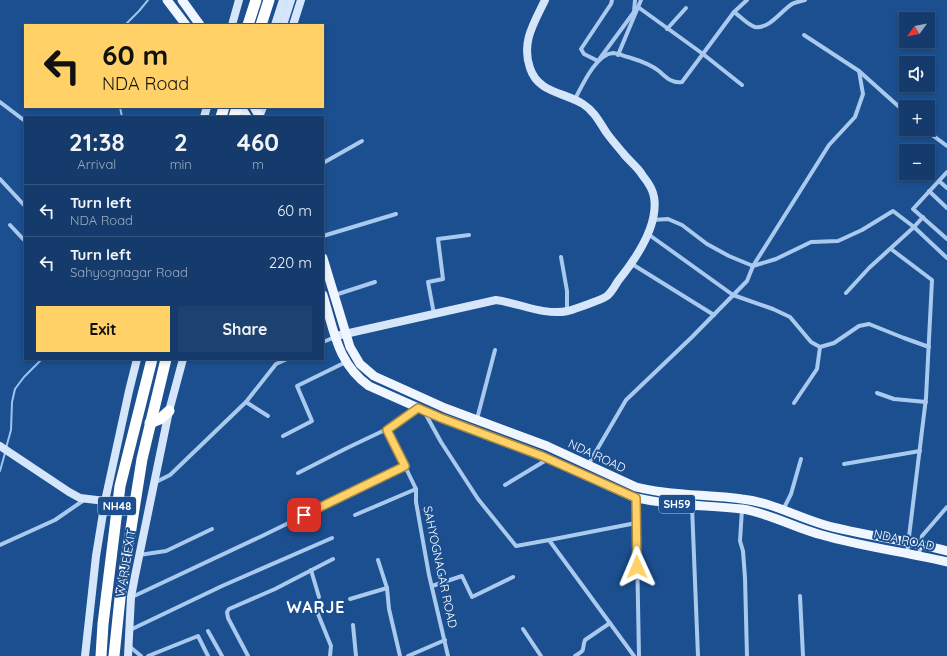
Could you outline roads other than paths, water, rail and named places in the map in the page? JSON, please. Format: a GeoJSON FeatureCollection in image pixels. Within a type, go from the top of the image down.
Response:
{"type":"FeatureCollection","features":[{"type":"Feature","properties":{"kind":"highway"},"geometry":{"type":"LineString","coordinates":[[248,24],[256,0]]}},
{"type":"Feature","properties":{"kind":"highway"},"geometry":{"type":"LineString","coordinates":[[261,24],[269,0]]}},
{"type":"Feature","properties":{"kind":"highway","name":"NH48"},"geometry":{"type":"LineString","coordinates":[[100,656],[120,486],[152,360]]}},
{"type":"Feature","properties":{"kind":"highway","name":"NH48"},"geometry":{"type":"LineString","coordinates":[[114,656],[120,598],[142,459],[166,360]]}},
{"type":"Feature","properties":{"kind":"highway"},"geometry":{"type":"LineString","coordinates":[[150,423],[160,419],[169,411]]}},
{"type":"Feature","properties":{"kind":"main road"},"geometry":{"type":"LineString","coordinates":[[166,0],[185,24]]}},
{"type":"Feature","properties":{"kind":"main road"},"geometry":{"type":"LineString","coordinates":[[182,0],[199,24]]}},
{"type":"Feature","properties":{"kind":"main road"},"geometry":{"type":"LineString","coordinates":[[243,108],[254,113]]}},
{"type":"Feature","properties":{"kind":"main road","name":"NDA ROAD"},"geometry":{"type":"LineString","coordinates":[[324,261],[350,347],[360,364],[366,371],[374,376],[445,408],[546,446],[636,487],[679,494],[742,499],[762,503],[839,528],[921,544],[947,551]]}},
{"type":"Feature","properties":{"kind":"main road","name":"SH59"},"geometry":{"type":"LineString","coordinates":[[324,302],[326,316],[336,336]]}},
{"type":"Feature","properties":{"kind":"main road","name":"NDA ROAD"},"geometry":{"type":"LineString","coordinates":[[336,336],[340,352],[346,362],[352,371],[369,386],[421,409],[548,459],[636,498],[646,501],[692,506],[742,509],[759,513],[821,535],[947,562]]}},
{"type":"Feature","properties":{"kind":"main road"},"geometry":{"type":"LineString","coordinates":[[421,409],[424,399]]}},
{"type":"Feature","properties":{"kind":"street"},"geometry":{"type":"LineString","coordinates":[[232,24],[239,0]]}},
{"type":"Feature","properties":{"kind":"street"},"geometry":{"type":"LineString","coordinates":[[275,24],[283,0]]}},
{"type":"Feature","properties":{"kind":"street"},"geometry":{"type":"LineString","coordinates":[[283,24],[291,0]]}},
{"type":"Feature","properties":{"kind":"street"},"geometry":{"type":"LineString","coordinates":[[293,24],[301,0]]}},
{"type":"Feature","properties":{"kind":"street"},"geometry":{"type":"LineString","coordinates":[[324,342],[336,336],[496,300],[546,312],[567,311],[608,296],[632,264],[648,234],[654,212],[654,196],[642,174],[615,144],[594,113],[583,104],[545,88],[536,81],[530,68],[527,53],[527,41],[534,22],[545,0]]}},
{"type":"Feature","properties":{"kind":"street"},"geometry":{"type":"LineString","coordinates":[[598,61],[584,54],[581,49],[612,0]]}},
{"type":"Feature","properties":{"kind":"street"},"geometry":{"type":"LineString","coordinates":[[574,100],[592,69],[634,12],[635,0]]}},
{"type":"Feature","properties":{"kind":"street"},"geometry":{"type":"LineString","coordinates":[[618,55],[641,0]]}},
{"type":"Feature","properties":{"kind":"street"},"geometry":{"type":"LineString","coordinates":[[598,61],[606,55],[613,53],[645,62],[673,82],[682,82],[734,12],[747,0]]}},
{"type":"Feature","properties":{"kind":"street"},"geometry":{"type":"LineString","coordinates":[[734,12],[756,27],[766,25],[780,16],[792,4],[805,0]]}},
{"type":"Feature","properties":{"kind":"street"},"geometry":{"type":"LineString","coordinates":[[638,7],[703,54],[742,85]]}},
{"type":"Feature","properties":{"kind":"street"},"geometry":{"type":"LineString","coordinates":[[667,29],[686,8]]}},
{"type":"Feature","properties":{"kind":"street"},"geometry":{"type":"LineString","coordinates":[[804,35],[859,71],[899,107]]}},
{"type":"Feature","properties":{"kind":"street"},"geometry":{"type":"LineString","coordinates":[[587,465],[626,400],[692,337],[747,281],[753,266],[829,145],[855,117],[863,94],[859,71]]}},
{"type":"Feature","properties":{"kind":"street"},"geometry":{"type":"LineString","coordinates":[[0,102],[24,120]]}},
{"type":"Feature","properties":{"kind":"street"},"geometry":{"type":"LineString","coordinates":[[933,136],[947,146]]}},
{"type":"Feature","properties":{"kind":"street"},"geometry":{"type":"LineString","coordinates":[[324,162],[362,141]]}},
{"type":"Feature","properties":{"kind":"street"},"geometry":{"type":"LineString","coordinates":[[947,172],[913,209],[947,239]]}},
{"type":"Feature","properties":{"kind":"street"},"geometry":{"type":"LineString","coordinates":[[0,179],[24,205]]}},
{"type":"Feature","properties":{"kind":"street"},"geometry":{"type":"LineString","coordinates":[[939,180],[947,188]]}},
{"type":"Feature","properties":{"kind":"street"},"geometry":{"type":"LineString","coordinates":[[930,191],[947,208]]}},
{"type":"Feature","properties":{"kind":"street"},"geometry":{"type":"LineString","coordinates":[[652,220],[668,219],[682,225],[707,244],[729,256],[753,266],[776,259],[811,242],[838,241],[862,230],[893,211],[914,227],[947,258]]}},
{"type":"Feature","properties":{"kind":"street"},"geometry":{"type":"LineString","coordinates":[[324,236],[396,214]]}},
{"type":"Feature","properties":{"kind":"street"},"geometry":{"type":"LineString","coordinates":[[846,293],[869,268],[923,218]]}},
{"type":"Feature","properties":{"kind":"street"},"geometry":{"type":"LineString","coordinates":[[10,225],[24,240]]}},
{"type":"Feature","properties":{"kind":"street"},"geometry":{"type":"LineString","coordinates":[[434,315],[428,282],[443,279],[438,240],[469,234]]}},
{"type":"Feature","properties":{"kind":"street"},"geometry":{"type":"LineString","coordinates":[[648,234],[734,295],[773,309],[790,317],[811,342],[820,348]]}},
{"type":"Feature","properties":{"kind":"street"},"geometry":{"type":"LineString","coordinates":[[891,249],[932,280],[926,402],[907,553]]}},
{"type":"Feature","properties":{"kind":"street"},"geometry":{"type":"LineString","coordinates":[[561,256],[567,291],[567,311]]}},
{"type":"Feature","properties":{"kind":"street"},"geometry":{"type":"LineString","coordinates":[[632,264],[714,315]]}},
{"type":"Feature","properties":{"kind":"street"},"geometry":{"type":"LineString","coordinates":[[334,295],[375,282]]}},
{"type":"Feature","properties":{"kind":"street"},"geometry":{"type":"LineString","coordinates":[[820,348],[834,343],[859,326],[869,324],[929,347]]}},
{"type":"Feature","properties":{"kind":"street"},"geometry":{"type":"LineString","coordinates":[[794,403],[817,369],[820,348]]}},
{"type":"Feature","properties":{"kind":"street"},"geometry":{"type":"LineString","coordinates":[[477,420],[495,350]]}},
{"type":"Feature","properties":{"kind":"street"},"geometry":{"type":"LineString","coordinates":[[86,656],[96,556],[105,502],[137,360]]}},
{"type":"Feature","properties":{"kind":"street","name":"WARJE EXIT"},"geometry":{"type":"LineString","coordinates":[[128,656],[132,597],[139,555],[169,411],[183,360]]}},
{"type":"Feature","properties":{"kind":"street"},"geometry":{"type":"LineString","coordinates":[[154,483],[170,475],[246,402],[276,364],[285,360]]}},
{"type":"Feature","properties":{"kind":"street"},"geometry":{"type":"LineString","coordinates":[[283,436],[312,421],[297,386],[346,362]]}},
{"type":"Feature","properties":{"kind":"street"},"geometry":{"type":"LineString","coordinates":[[877,393],[894,399],[926,402]]}},
{"type":"Feature","properties":{"kind":"street"},"geometry":{"type":"LineString","coordinates":[[246,402],[268,416]]}},
{"type":"Feature","properties":{"kind":"street"},"geometry":{"type":"LineString","coordinates":[[298,473],[387,430],[421,409],[478,500],[516,546],[636,523]]}},
{"type":"Feature","properties":{"kind":"street","name":"SAHYOGNAGAR ROAD"},"geometry":{"type":"LineString","coordinates":[[387,430],[416,489],[416,502],[432,586],[448,656]]}},
{"type":"Feature","properties":{"kind":"street"},"geometry":{"type":"LineString","coordinates":[[0,446],[57,485],[80,498],[105,502]]}},
{"type":"Feature","properties":{"kind":"street"},"geometry":{"type":"LineString","coordinates":[[844,464],[920,451]]}},
{"type":"Feature","properties":{"kind":"street"},"geometry":{"type":"LineString","coordinates":[[506,485],[548,459]]}},
{"type":"Feature","properties":{"kind":"street"},"geometry":{"type":"LineString","coordinates":[[783,510],[791,494],[801,460]]}},
{"type":"Feature","properties":{"kind":"street"},"geometry":{"type":"LineString","coordinates":[[132,597],[262,536],[405,466]]}},
{"type":"Feature","properties":{"kind":"street"},"geometry":{"type":"LineString","coordinates":[[636,487],[639,656]]}},
{"type":"Feature","properties":{"kind":"street"},"geometry":{"type":"LineString","coordinates":[[355,515],[416,489]]}},
{"type":"Feature","properties":{"kind":"street"},"geometry":{"type":"LineString","coordinates":[[0,545],[55,520],[86,498]]}},
{"type":"Feature","properties":{"kind":"street"},"geometry":{"type":"LineString","coordinates":[[742,499],[740,541],[743,551],[745,578],[747,656]]}},
{"type":"Feature","properties":{"kind":"street"},"geometry":{"type":"LineString","coordinates":[[692,506],[698,656]]}},
{"type":"Feature","properties":{"kind":"street"},"geometry":{"type":"LineString","coordinates":[[919,555],[922,536],[947,507]]}},
{"type":"Feature","properties":{"kind":"street"},"geometry":{"type":"LineString","coordinates":[[139,555],[166,551],[212,529]]}},
{"type":"Feature","properties":{"kind":"street"},"geometry":{"type":"LineString","coordinates":[[130,630],[222,586],[332,538]]}},
{"type":"Feature","properties":{"kind":"street"},"geometry":{"type":"LineString","coordinates":[[549,540],[634,656]]}},
{"type":"Feature","properties":{"kind":"street"},"geometry":{"type":"LineString","coordinates":[[248,656],[226,614],[227,612],[333,559]]}},
{"type":"Feature","properties":{"kind":"street"},"geometry":{"type":"LineString","coordinates":[[378,560],[387,588],[389,609],[400,656]]}},
{"type":"Feature","properties":{"kind":"street"},"geometry":{"type":"LineString","coordinates":[[311,570],[319,597]]}},
{"type":"Feature","properties":{"kind":"street"},"geometry":{"type":"LineString","coordinates":[[432,586],[462,576],[472,598],[513,577]]}},
{"type":"Feature","properties":{"kind":"street"},"geometry":{"type":"LineString","coordinates":[[350,599],[387,588]]}},
{"type":"Feature","properties":{"kind":"street"},"geometry":{"type":"LineString","coordinates":[[800,596],[803,656]]}},
{"type":"Feature","properties":{"kind":"street"},"geometry":{"type":"LineString","coordinates":[[316,609],[331,646],[330,656]]}},
{"type":"Feature","properties":{"kind":"street"},"geometry":{"type":"LineString","coordinates":[[574,656],[582,652],[584,649],[584,640],[610,623]]}},
{"type":"Feature","properties":{"kind":"street"},"geometry":{"type":"LineString","coordinates":[[353,625],[356,656]]}},
{"type":"Feature","properties":{"kind":"street"},"geometry":{"type":"LineString","coordinates":[[524,630],[541,656]]}},
{"type":"Feature","properties":{"kind":"street"},"geometry":{"type":"LineString","coordinates":[[208,631],[222,656]]}},
{"type":"Feature","properties":{"kind":"street"},"geometry":{"type":"LineString","coordinates":[[148,656],[198,636],[208,656]]}},
{"type":"Feature","properties":{"kind":"street"},"geometry":{"type":"LineString","coordinates":[[408,656],[445,640]]}},
{"type":"Feature","properties":{"kind":"street"},"geometry":{"type":"LineString","coordinates":[[129,646],[141,656]]}},
{"type":"Feature","properties":{"kind":"waterway"},"geometry":{"type":"LineString","coordinates":[[126,24],[148,0]]}},
{"type":"Feature","properties":{"kind":"waterway"},"geometry":{"type":"LineString","coordinates":[[120,108],[122,116]]}},
{"type":"Feature","properties":{"kind":"waterway"},"geometry":{"type":"LineString","coordinates":[[6,448],[11,430],[12,402],[15,389],[24,377],[41,360]]}},
{"type":"Feature","properties":{"kind":"waterway"},"geometry":{"type":"LineString","coordinates":[[0,471],[5,453]]}},
{"type":"Feature","properties":{"kind":"district","name":"WARJE"},"geometry":{"type":"Point","coordinates":[316,607]}}]}
